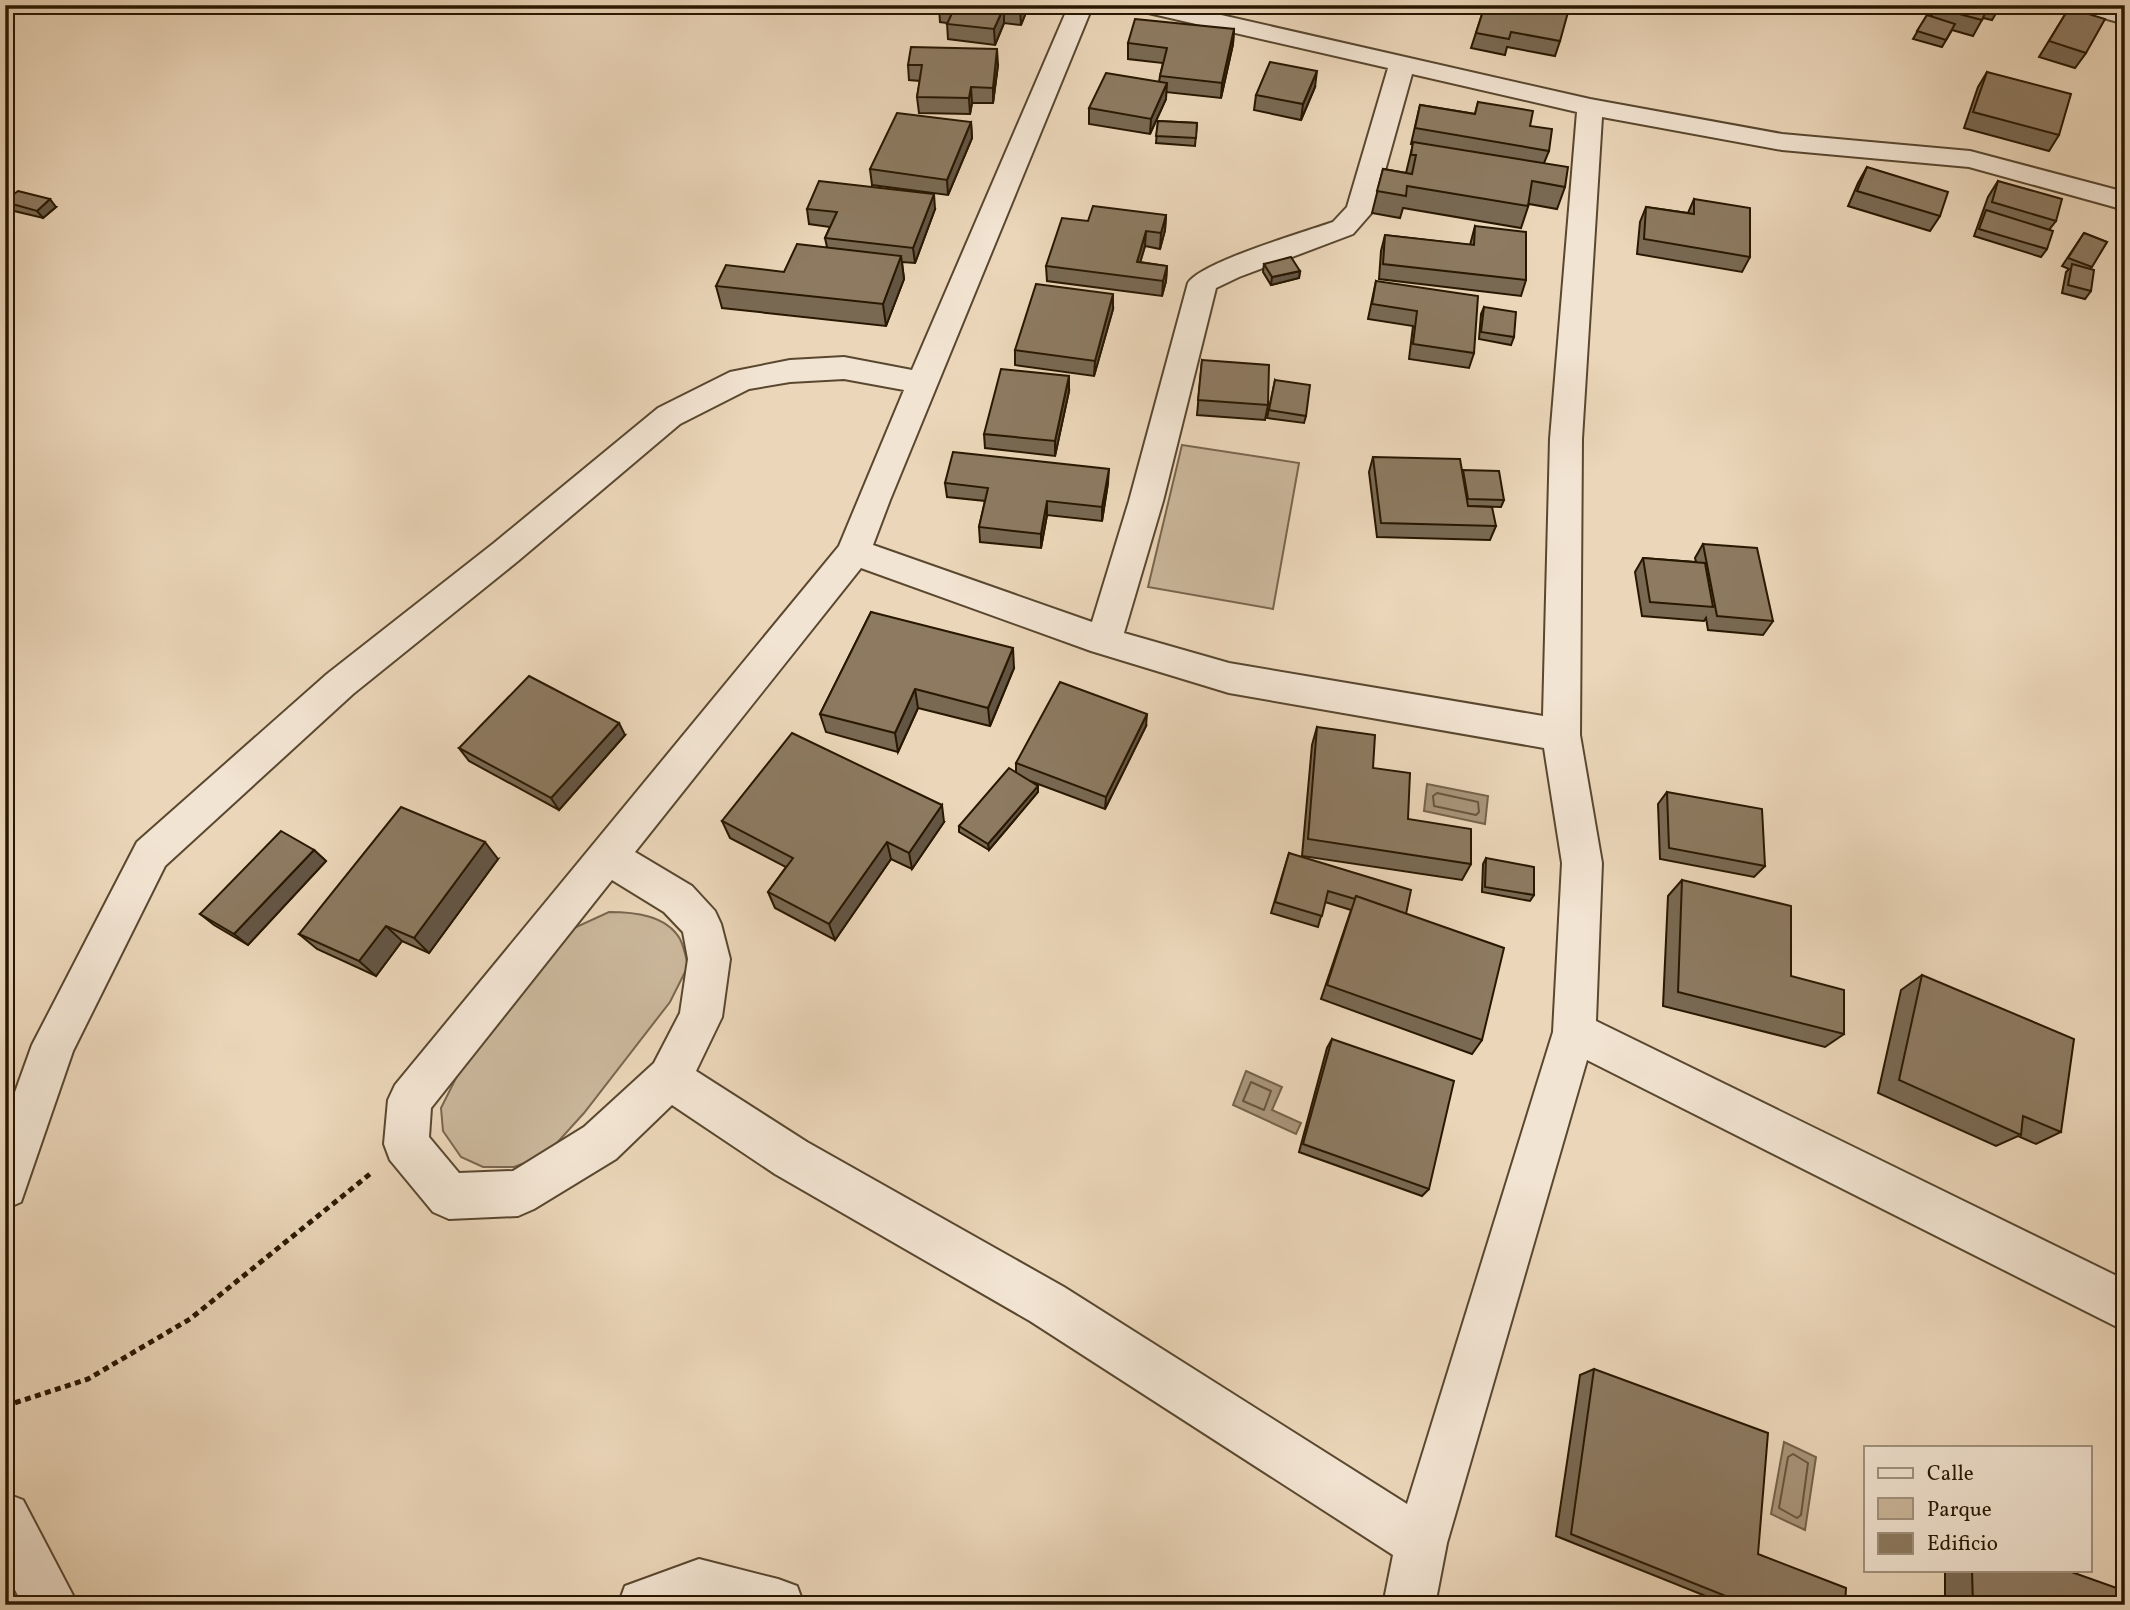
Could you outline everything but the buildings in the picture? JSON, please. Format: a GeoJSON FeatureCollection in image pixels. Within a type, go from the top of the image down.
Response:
{"type":"FeatureCollection","features":[{"type":"Feature","properties":{"kind":"street"},"geometry":{"type":"LineString","coordinates":[[607,856],[678,899],[701,924],[709,960],[701,1017],[669,1078],[600,1143],[518,1194],[449,1196],[406,1144],[410,1100],[607,856],[854,552],[1081,5]]}},
{"type":"Feature","properties":{"kind":"street"},"geometry":{"type":"LineString","coordinates":[[1144,5],[1590,107],[1782,142],[1970,159],[2125,201]]}},
{"type":"Feature","properties":{"kind":"street"},"geometry":{"type":"LineString","coordinates":[[2084,5],[2125,17]]}},
{"type":"Feature","properties":{"kind":"street"},"geometry":{"type":"LineString","coordinates":[[1104,641],[1146,501],[1203,284],[1229,270],[1343,229],[1360,210],[1402,64]]}},
{"type":"Feature","properties":{"kind":"street"},"geometry":{"type":"LineString","coordinates":[[1409,1605],[1422,1544],[1574,1032],[1582,863],[1562,736],[1566,439],[1590,107]]}},
{"type":"Feature","properties":{"kind":"street"},"geometry":{"type":"LineString","coordinates":[[5,1186],[53,1045],[151,854],[340,684],[506,552],[669,416],[741,380],[790,371],[844,368],[922,383]]}},
{"type":"Feature","properties":{"kind":"street"},"geometry":{"type":"LineString","coordinates":[[854,552],[1104,641],[1229,678],[1562,736]]}},
{"type":"Feature","properties":{"kind":"street"},"geometry":{"type":"LineString","coordinates":[[1574,1032],[2087,1285],[2125,1307]]}},
{"type":"Feature","properties":{"kind":"street"},"geometry":{"type":"LineString","coordinates":[[669,1078],[791,1158],[1047,1304],[1422,1544]]}},
{"type":"Feature","properties":{"kind":"street"},"geometry":{"type":"LineString","coordinates":[[5,1518],[52,1605]]}},
{"type":"Feature","properties":{"kind":"street"},"geometry":{"type":"LineString","coordinates":[[644,1605],[699,1585],[778,1605]]}},
{"type":"Feature","properties":{"kind":"path"},"geometry":{"type":"LineString","coordinates":[[5,1406],[88,1379],[190,1319],[406,1144]]}},
{"type":"Feature","properties":{"kind":"green space"},"geometry":{"type":"Polygon","coordinates":[[[1182,445],[1299,463],[1273,609],[1148,587],[1182,445]]]}},
{"type":"Feature","properties":{"kind":"green space"},"geometry":{"type":"Polygon","coordinates":[[[609,912],[649,916],[667,925],[680,939],[688,966],[670,1002],[584,1113],[546,1155],[514,1167],[483,1167],[461,1157],[443,1131],[441,1108],[457,1076],[574,928],[609,912]]]}},
{"type":"Feature","properties":{"kind":"water"},"geometry":{"type":"Polygon","coordinates":[[[1427,784],[1488,796],[1485,824],[1424,811],[1427,784]]]}},
{"type":"Feature","properties":{"kind":"water"},"geometry":{"type":"Polygon","coordinates":[[[1246,1071],[1282,1087],[1272,1110],[1301,1123],[1296,1134],[1233,1105],[1246,1071]]]}},
{"type":"Feature","properties":{"kind":"water"},"geometry":{"type":"Polygon","coordinates":[[[1784,1442],[1816,1457],[1805,1530],[1771,1514],[1784,1442]]]}}]}
